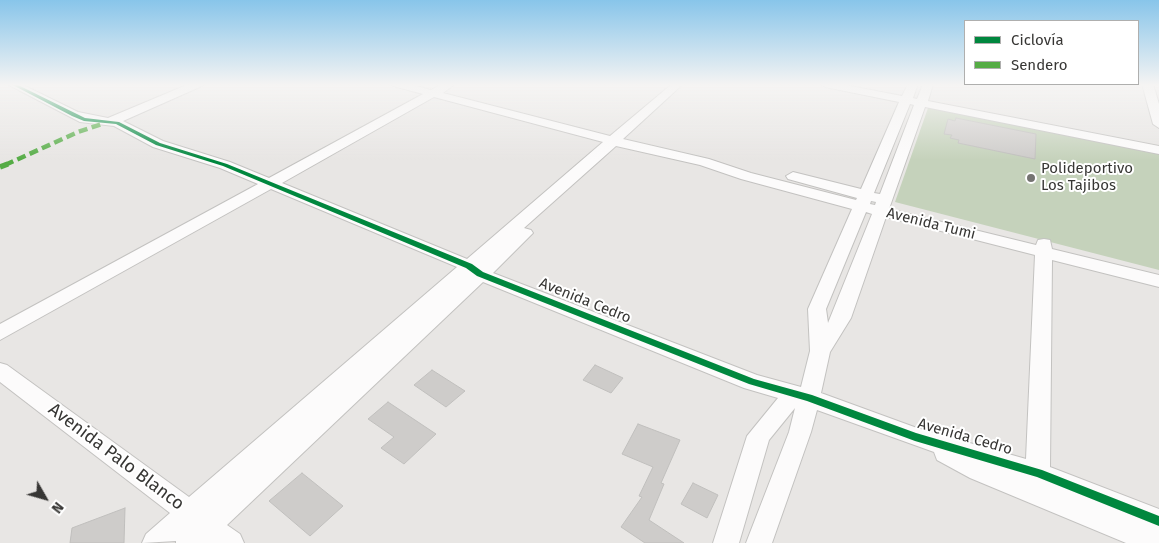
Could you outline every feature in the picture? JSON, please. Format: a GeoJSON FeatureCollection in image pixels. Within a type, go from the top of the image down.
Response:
{"type":"FeatureCollection","features":[{"type":"Feature","properties":{"kind":"street","name":"Avenida Cedro"},"geometry":{"type":"LineString","coordinates":[[63,109],[84,119],[112,121],[158,144],[225,164],[263,182],[474,270],[752,382],[809,398],[916,437],[978,471],[1040,485],[1159,521]]}},
{"type":"Feature","properties":{"kind":"street"},"geometry":{"type":"LineString","coordinates":[[112,121],[139,109]]}},
{"type":"Feature","properties":{"kind":"street"},"geometry":{"type":"LineString","coordinates":[[0,333],[393,109]]}},
{"type":"Feature","properties":{"kind":"street","name":"Avenida Tumi"},"geometry":{"type":"LineString","coordinates":[[501,109],[619,143],[704,162],[746,176],[863,200],[1159,281]]}},
{"type":"Feature","properties":{"kind":"street"},"geometry":{"type":"LineString","coordinates":[[619,143],[653,109]]}},
{"type":"Feature","properties":{"kind":"street"},"geometry":{"type":"LineString","coordinates":[[155,543],[199,519],[474,270],[658,109]]}},
{"type":"Feature","properties":{"kind":"street"},"geometry":{"type":"LineString","coordinates":[[760,543],[800,432],[809,398],[820,351],[817,309],[863,200],[908,109]]}},
{"type":"Feature","properties":{"kind":"street"},"geometry":{"type":"LineString","coordinates":[[820,351],[840,318],[883,206],[911,109]]}},
{"type":"Feature","properties":{"kind":"street"},"geometry":{"type":"LineString","coordinates":[[983,109],[1159,150]]}},
{"type":"Feature","properties":{"kind":"street"},"geometry":{"type":"LineString","coordinates":[[992,109],[1159,143]]}},
{"type":"Feature","properties":{"kind":"street"},"geometry":{"type":"LineString","coordinates":[[1155,109],[1159,124]]}},
{"type":"Feature","properties":{"kind":"street"},"geometry":{"type":"LineString","coordinates":[[0,320],[263,182]]}},
{"type":"Feature","properties":{"kind":"street"},"geometry":{"type":"LineString","coordinates":[[1040,485],[1044,248]]}},
{"type":"Feature","properties":{"kind":"street","name":"Avenida Tumi"},"geometry":{"type":"LineString","coordinates":[[1044,248],[1159,274]]}},
{"type":"Feature","properties":{"kind":"street","name":"Avenida Palo Blanco"},"geometry":{"type":"LineString","coordinates":[[0,372],[231,543]]}},
{"type":"Feature","properties":{"kind":"street"},"geometry":{"type":"LineString","coordinates":[[726,543],[759,436],[788,401],[809,398]]}},
{"type":"Feature","properties":{"kind":"street","name":"Avenida Cedro"},"geometry":{"type":"LineString","coordinates":[[1040,485],[1157,543]]}},
{"type":"Feature","properties":{"kind":"street"},"geometry":{"type":"LineString","coordinates":[[189,543],[199,519]]}},
{"type":"Feature","properties":{"kind":"green space","name":"Polideportivo Los Tajibos"},"geometry":{"type":"Polygon","coordinates":[[[928,109],[1159,154],[1159,270],[895,202],[928,109]]]}},
{"type":"Feature","properties":{"kind":"building"},"geometry":{"type":"Polygon","coordinates":[[[956,118],[1036,134],[1035,159],[958,143],[959,140],[950,138],[952,135],[944,134],[948,119],[955,121],[956,118]]]}},
{"type":"Feature","properties":{"kind":"building"},"geometry":{"type":"Polygon","coordinates":[[[595,365],[623,378],[611,393],[583,380],[595,365]]]}},
{"type":"Feature","properties":{"kind":"building"},"geometry":{"type":"Polygon","coordinates":[[[432,370],[465,391],[446,407],[414,385],[432,370]]]}},
{"type":"Feature","properties":{"kind":"building"},"geometry":{"type":"Polygon","coordinates":[[[388,402],[436,434],[404,464],[381,448],[394,437],[368,419],[388,402]]]}},
{"type":"Feature","properties":{"kind":"building"},"geometry":{"type":"Polygon","coordinates":[[[638,424],[680,440],[661,483],[664,484],[649,520],[684,543],[645,543],[621,527],[642,497],[639,496],[653,467],[622,454],[638,424]]]}},
{"type":"Feature","properties":{"kind":"building"},"geometry":{"type":"Polygon","coordinates":[[[302,473],[343,506],[310,536],[269,501],[302,473]]]}},
{"type":"Feature","properties":{"kind":"building"},"geometry":{"type":"Polygon","coordinates":[[[693,483],[718,495],[707,518],[681,504],[693,483]]]}},
{"type":"Feature","properties":{"kind":"building"},"geometry":{"type":"Polygon","coordinates":[[[125,508],[124,543],[70,543],[72,528],[125,508]]]}},
{"type":"Feature","properties":{"kind":"marked path"},"geometry":{"type":"LineString","coordinates":[[0,167],[78,132],[102,124]]}},
{"type":"Feature","properties":{"kind":"cycle path"},"geometry":{"type":"LineString","coordinates":[[63,109],[84,119],[117,123],[158,144],[225,165],[469,266],[480,274],[752,382],[809,398],[915,437],[1038,473],[1159,521]]}},
{"type":"Feature","properties":{"kind":"place","name":"Polideportivo Los Tajibos"},"geometry":{"type":"Point","coordinates":[1031,178]}}]}
